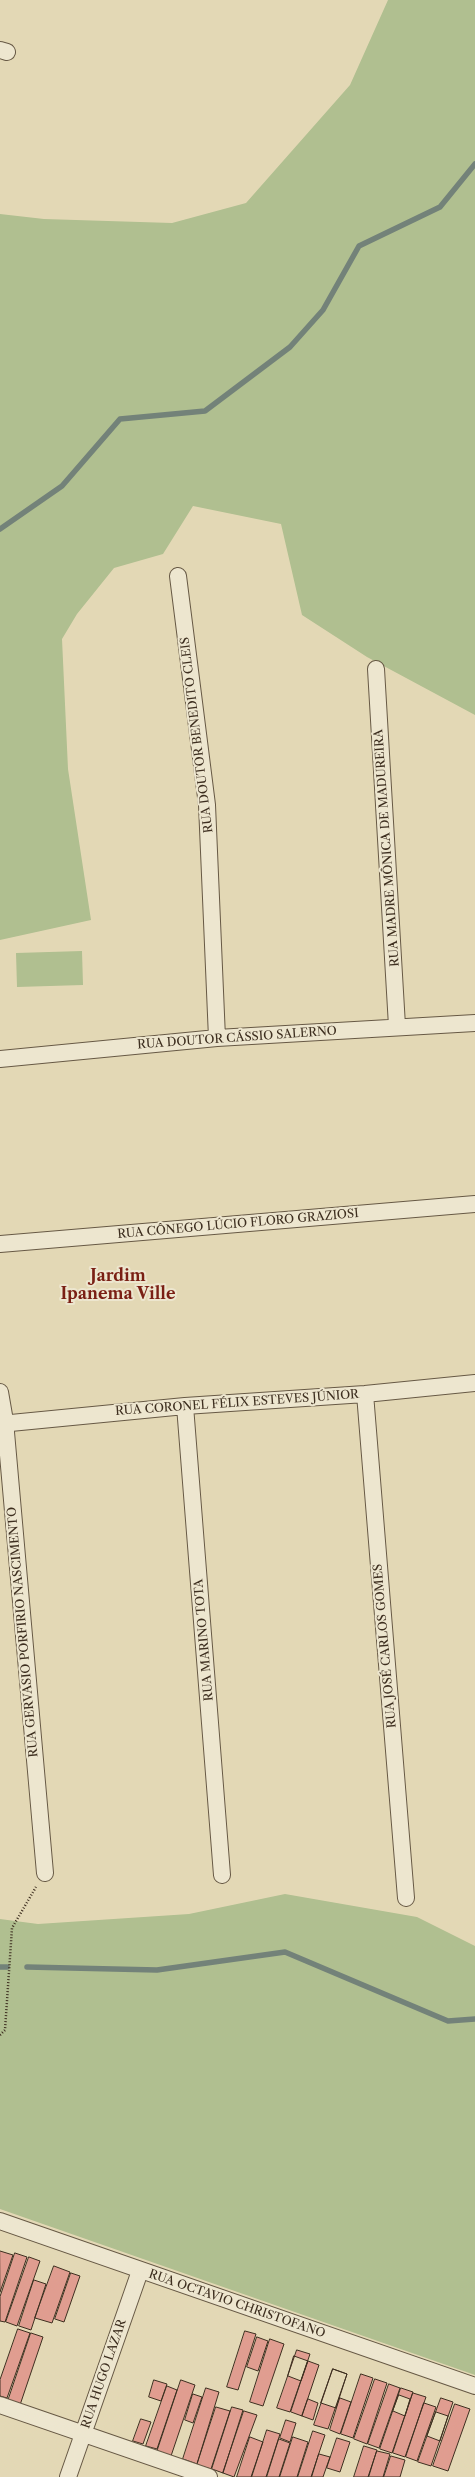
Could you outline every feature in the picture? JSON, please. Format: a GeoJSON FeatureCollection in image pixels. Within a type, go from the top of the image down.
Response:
{"type":"FeatureCollection","features":[{"type":"Feature","properties":{"kind":"street","name":"RUA DOUTOR BENEDITO CLEIS"},"geometry":{"type":"LineString","coordinates":[[178,576],[208,805],[217,1038]]}},
{"type":"Feature","properties":{"kind":"street","name":"RUA MADRE MÔNICA DE MADUREIRA"},"geometry":{"type":"LineString","coordinates":[[376,669],[398,1026]]}},
{"type":"Feature","properties":{"kind":"street","name":"RUA DOUTOR CÁSSIO SALERNO"},"geometry":{"type":"LineString","coordinates":[[0,1059],[217,1038],[398,1026],[475,1023]]}},
{"type":"Feature","properties":{"kind":"street","name":"RUA CÔNEGO LÚCIO FLORO GRAZIOSI"},"geometry":{"type":"LineString","coordinates":[[0,1244],[475,1204]]}},
{"type":"Feature","properties":{"kind":"street","name":"RUA CORONEL FÉLIX ESTEVES JÚNIOR"},"geometry":{"type":"LineString","coordinates":[[2,1422],[185,1406],[365,1394],[475,1383]]}},
{"type":"Feature","properties":{"kind":"street","name":"RUA GERVASIO PORFIRIO NASCIMENTO"},"geometry":{"type":"LineString","coordinates":[[0,1392],[45,1873]]}},
{"type":"Feature","properties":{"kind":"street","name":"RUA JOSÉ CARLOS GOMES"},"geometry":{"type":"LineString","coordinates":[[365,1394],[406,1898]]}},
{"type":"Feature","properties":{"kind":"street","name":"RUA MARINO TOTA"},"geometry":{"type":"LineString","coordinates":[[185,1406],[222,1875]]}},
{"type":"Feature","properties":{"kind":"street","name":"RUA OCTAVIO CHRISTOFANO"},"geometry":{"type":"LineString","coordinates":[[0,2221],[140,2271],[475,2386]]}},
{"type":"Feature","properties":{"kind":"street","name":"RUA HUGO LAZAR"},"geometry":{"type":"LineString","coordinates":[[68,2477],[140,2271]]}},
{"type":"Feature","properties":{"kind":"street"},"geometry":{"type":"LineString","coordinates":[[0,2405],[209,2477]]}},
{"type":"Feature","properties":{"kind":"path"},"geometry":{"type":"LineString","coordinates":[[0,2035],[5,2030],[12,1928],[45,1873]]}},
{"type":"Feature","properties":{"kind":"green space"},"geometry":{"type":"Polygon","coordinates":[[[388,0],[475,0],[475,715],[367,657],[302,615],[281,524],[193,506],[163,554],[114,568],[77,614],[62,639],[68,769],[91,920],[0,940],[0,214],[44,219],[172,223],[246,203],[350,85],[388,0]]]}},
{"type":"Feature","properties":{"kind":"green space"},"geometry":{"type":"Polygon","coordinates":[[[82,951],[83,985],[17,987],[16,953],[82,951]]]}},
{"type":"Feature","properties":{"kind":"green space"},"geometry":{"type":"Polygon","coordinates":[[[285,1894],[417,1917],[475,1946],[475,2375],[0,2209],[0,1919],[38,1924],[189,1914],[285,1894]]]}},
{"type":"Feature","properties":{"kind":"building"},"geometry":{"type":"Polygon","coordinates":[[[0,2251],[13,2255],[0,2292],[0,2251]]]}},
{"type":"Feature","properties":{"kind":"building"},"geometry":{"type":"Polygon","coordinates":[[[15,2253],[27,2257],[5,2322],[0,2321],[0,2297],[15,2253]]]}},
{"type":"Feature","properties":{"kind":"building"},"geometry":{"type":"Polygon","coordinates":[[[29,2257],[40,2261],[17,2326],[6,2322],[29,2257]]]}},
{"type":"Feature","properties":{"kind":"building"},"geometry":{"type":"Polygon","coordinates":[[[54,2266],[70,2272],[52,2323],[35,2318],[54,2266]]]}},
{"type":"Feature","properties":{"kind":"building"},"geometry":{"type":"Polygon","coordinates":[[[71,2273],[80,2276],[64,2322],[55,2319],[71,2273]]]}},
{"type":"Feature","properties":{"kind":"building"},"geometry":{"type":"Polygon","coordinates":[[[34,2280],[46,2284],[31,2330],[19,2326],[34,2280]]]}},
{"type":"Feature","properties":{"kind":"building"},"geometry":{"type":"Polygon","coordinates":[[[18,2329],[30,2333],[7,2398],[0,2396],[0,2380],[18,2329]]]}},
{"type":"Feature","properties":{"kind":"building"},"geometry":{"type":"Polygon","coordinates":[[[245,2331],[256,2334],[238,2390],[227,2387],[245,2331]]]}},
{"type":"Feature","properties":{"kind":"building"},"geometry":{"type":"Polygon","coordinates":[[[31,2333],[43,2337],[20,2405],[8,2401],[31,2333]]]}},
{"type":"Feature","properties":{"kind":"building"},"geometry":{"type":"Polygon","coordinates":[[[257,2337],[268,2341],[258,2371],[247,2367],[257,2337]]]}},
{"type":"Feature","properties":{"kind":"building"},"geometry":{"type":"Polygon","coordinates":[[[270,2339],[284,2344],[263,2406],[250,2402],[270,2339]]]}},
{"type":"Feature","properties":{"kind":"building"},"geometry":{"type":"Polygon","coordinates":[[[297,2350],[310,2354],[290,2412],[277,2408],[297,2350]]]}},
{"type":"Feature","properties":{"kind":"building"},"geometry":{"type":"Polygon","coordinates":[[[294,2356],[308,2361],[301,2381],[288,2376],[294,2356]]]}},
{"type":"Feature","properties":{"kind":"building"},"geometry":{"type":"Polygon","coordinates":[[[308,2361],[319,2365],[302,2416],[291,2412],[308,2361]]]}},
{"type":"Feature","properties":{"kind":"building"},"geometry":{"type":"Polygon","coordinates":[[[333,2369],[347,2374],[328,2429],[314,2425],[333,2369]]]}},
{"type":"Feature","properties":{"kind":"building"},"geometry":{"type":"Polygon","coordinates":[[[333,2369],[347,2374],[336,2408],[321,2403],[333,2369]]]}},
{"type":"Feature","properties":{"kind":"building"},"geometry":{"type":"Polygon","coordinates":[[[361,2374],[373,2378],[353,2438],[341,2434],[361,2374]]]}},
{"type":"Feature","properties":{"kind":"building"},"geometry":{"type":"Polygon","coordinates":[[[375,2379],[387,2383],[367,2444],[354,2439],[375,2379]]]}},
{"type":"Feature","properties":{"kind":"building"},"geometry":{"type":"Polygon","coordinates":[[[154,2380],[167,2384],[161,2401],[149,2397],[154,2380]]]}},
{"type":"Feature","properties":{"kind":"building"},"geometry":{"type":"Polygon","coordinates":[[[181,2380],[195,2385],[171,2456],[157,2452],[181,2380]]]}},
{"type":"Feature","properties":{"kind":"building"},"geometry":{"type":"Polygon","coordinates":[[[389,2384],[400,2388],[379,2448],[368,2444],[389,2384]]]}},
{"type":"Feature","properties":{"kind":"building"},"geometry":{"type":"Polygon","coordinates":[[[167,2386],[177,2390],[157,2449],[146,2446],[167,2386]]]}},
{"type":"Feature","properties":{"kind":"building"},"geometry":{"type":"Polygon","coordinates":[[[206,2388],[219,2392],[197,2464],[183,2459],[206,2388]]]}},
{"type":"Feature","properties":{"kind":"building"},"geometry":{"type":"Polygon","coordinates":[[[401,2388],[413,2392],[392,2453],[380,2449],[401,2388]]]}},
{"type":"Feature","properties":{"kind":"building"},"geometry":{"type":"Polygon","coordinates":[[[413,2393],[426,2397],[405,2457],[393,2453],[413,2393]]]}},
{"type":"Feature","properties":{"kind":"building"},"geometry":{"type":"Polygon","coordinates":[[[193,2394],[202,2397],[193,2423],[185,2420],[193,2394]]]}},
{"type":"Feature","properties":{"kind":"building"},"geometry":{"type":"Polygon","coordinates":[[[399,2395],[410,2399],[405,2416],[393,2411],[399,2395]]]}},
{"type":"Feature","properties":{"kind":"building"},"geometry":{"type":"Polygon","coordinates":[[[340,2398],[351,2402],[340,2434],[330,2430],[340,2398]]]}},
{"type":"Feature","properties":{"kind":"building"},"geometry":{"type":"Polygon","coordinates":[[[441,2398],[453,2402],[431,2466],[418,2462],[441,2398]]]}},
{"type":"Feature","properties":{"kind":"building"},"geometry":{"type":"Polygon","coordinates":[[[308,2399],[318,2403],[313,2420],[302,2416],[308,2399]]]}},
{"type":"Feature","properties":{"kind":"building"},"geometry":{"type":"Polygon","coordinates":[[[424,2403],[436,2407],[417,2461],[406,2457],[424,2403]]]}},
{"type":"Feature","properties":{"kind":"building"},"geometry":{"type":"Polygon","coordinates":[[[455,2404],[470,2409],[448,2471],[433,2466],[455,2404]]]}},
{"type":"Feature","properties":{"kind":"building"},"geometry":{"type":"Polygon","coordinates":[[[216,2407],[230,2411],[211,2469],[197,2465],[216,2407]]]}},
{"type":"Feature","properties":{"kind":"building"},"geometry":{"type":"Polygon","coordinates":[[[232,2407],[243,2410],[223,2473],[212,2469],[232,2407]]]}},
{"type":"Feature","properties":{"kind":"building"},"geometry":{"type":"Polygon","coordinates":[[[244,2411],[257,2415],[234,2477],[223,2473],[244,2411]]]}},
{"type":"Feature","properties":{"kind":"building"},"geometry":{"type":"Polygon","coordinates":[[[436,2412],[448,2416],[440,2441],[427,2436],[436,2412]]]}},
{"type":"Feature","properties":{"kind":"building"},"geometry":{"type":"Polygon","coordinates":[[[141,2419],[151,2422],[143,2444],[133,2441],[141,2419]]]}},
{"type":"Feature","properties":{"kind":"building"},"geometry":{"type":"Polygon","coordinates":[[[286,2420],[296,2423],[290,2442],[280,2438],[286,2420]]]}},
{"type":"Feature","properties":{"kind":"building"},"geometry":{"type":"Polygon","coordinates":[[[267,2430],[280,2434],[266,2477],[252,2477],[267,2430]]]}},
{"type":"Feature","properties":{"kind":"building"},"geometry":{"type":"Polygon","coordinates":[[[313,2431],[325,2435],[311,2477],[298,2477],[313,2431]]]}},
{"type":"Feature","properties":{"kind":"building"},"geometry":{"type":"Polygon","coordinates":[[[250,2437],[263,2442],[251,2477],[237,2477],[250,2437]]]}},
{"type":"Feature","properties":{"kind":"building"},"geometry":{"type":"Polygon","coordinates":[[[293,2437],[308,2442],[297,2477],[280,2477],[293,2437]]]}},
{"type":"Feature","properties":{"kind":"building"},"geometry":{"type":"Polygon","coordinates":[[[337,2438],[350,2442],[340,2472],[327,2468],[337,2438]]]}},
{"type":"Feature","properties":{"kind":"building"},"geometry":{"type":"Polygon","coordinates":[[[279,2439],[290,2443],[279,2477],[267,2477],[279,2439]]]}},
{"type":"Feature","properties":{"kind":"building"},"geometry":{"type":"Polygon","coordinates":[[[364,2446],[377,2450],[368,2477],[354,2477],[364,2446]]]}},
{"type":"Feature","properties":{"kind":"building"},"geometry":{"type":"Polygon","coordinates":[[[377,2451],[390,2454],[383,2477],[369,2477],[377,2451]]]}},
{"type":"Feature","properties":{"kind":"building"},"geometry":{"type":"Polygon","coordinates":[[[319,2454],[330,2457],[323,2477],[312,2477],[319,2454]]]}},
{"type":"Feature","properties":{"kind":"building"},"geometry":{"type":"Polygon","coordinates":[[[391,2456],[405,2460],[400,2477],[384,2477],[391,2456]]]}},
{"type":"Feature","properties":{"kind":"waterway"},"geometry":{"type":"LineString","coordinates":[[0,529],[62,486],[120,419],[205,411],[290,347],[323,310],[359,246],[440,207],[475,164]]}},
{"type":"Feature","properties":{"kind":"waterway"},"geometry":{"type":"LineString","coordinates":[[27,1967],[157,1970],[285,1952],[448,2021],[475,2019]]}},
{"type":"Feature","properties":{"kind":"waterway"},"geometry":{"type":"LineString","coordinates":[[0,1967],[7,1967]]}},
{"type":"Feature","properties":{"kind":"district","name":"Jardim Ipanema Ville"},"geometry":{"type":"Point","coordinates":[118,1285]}}]}
